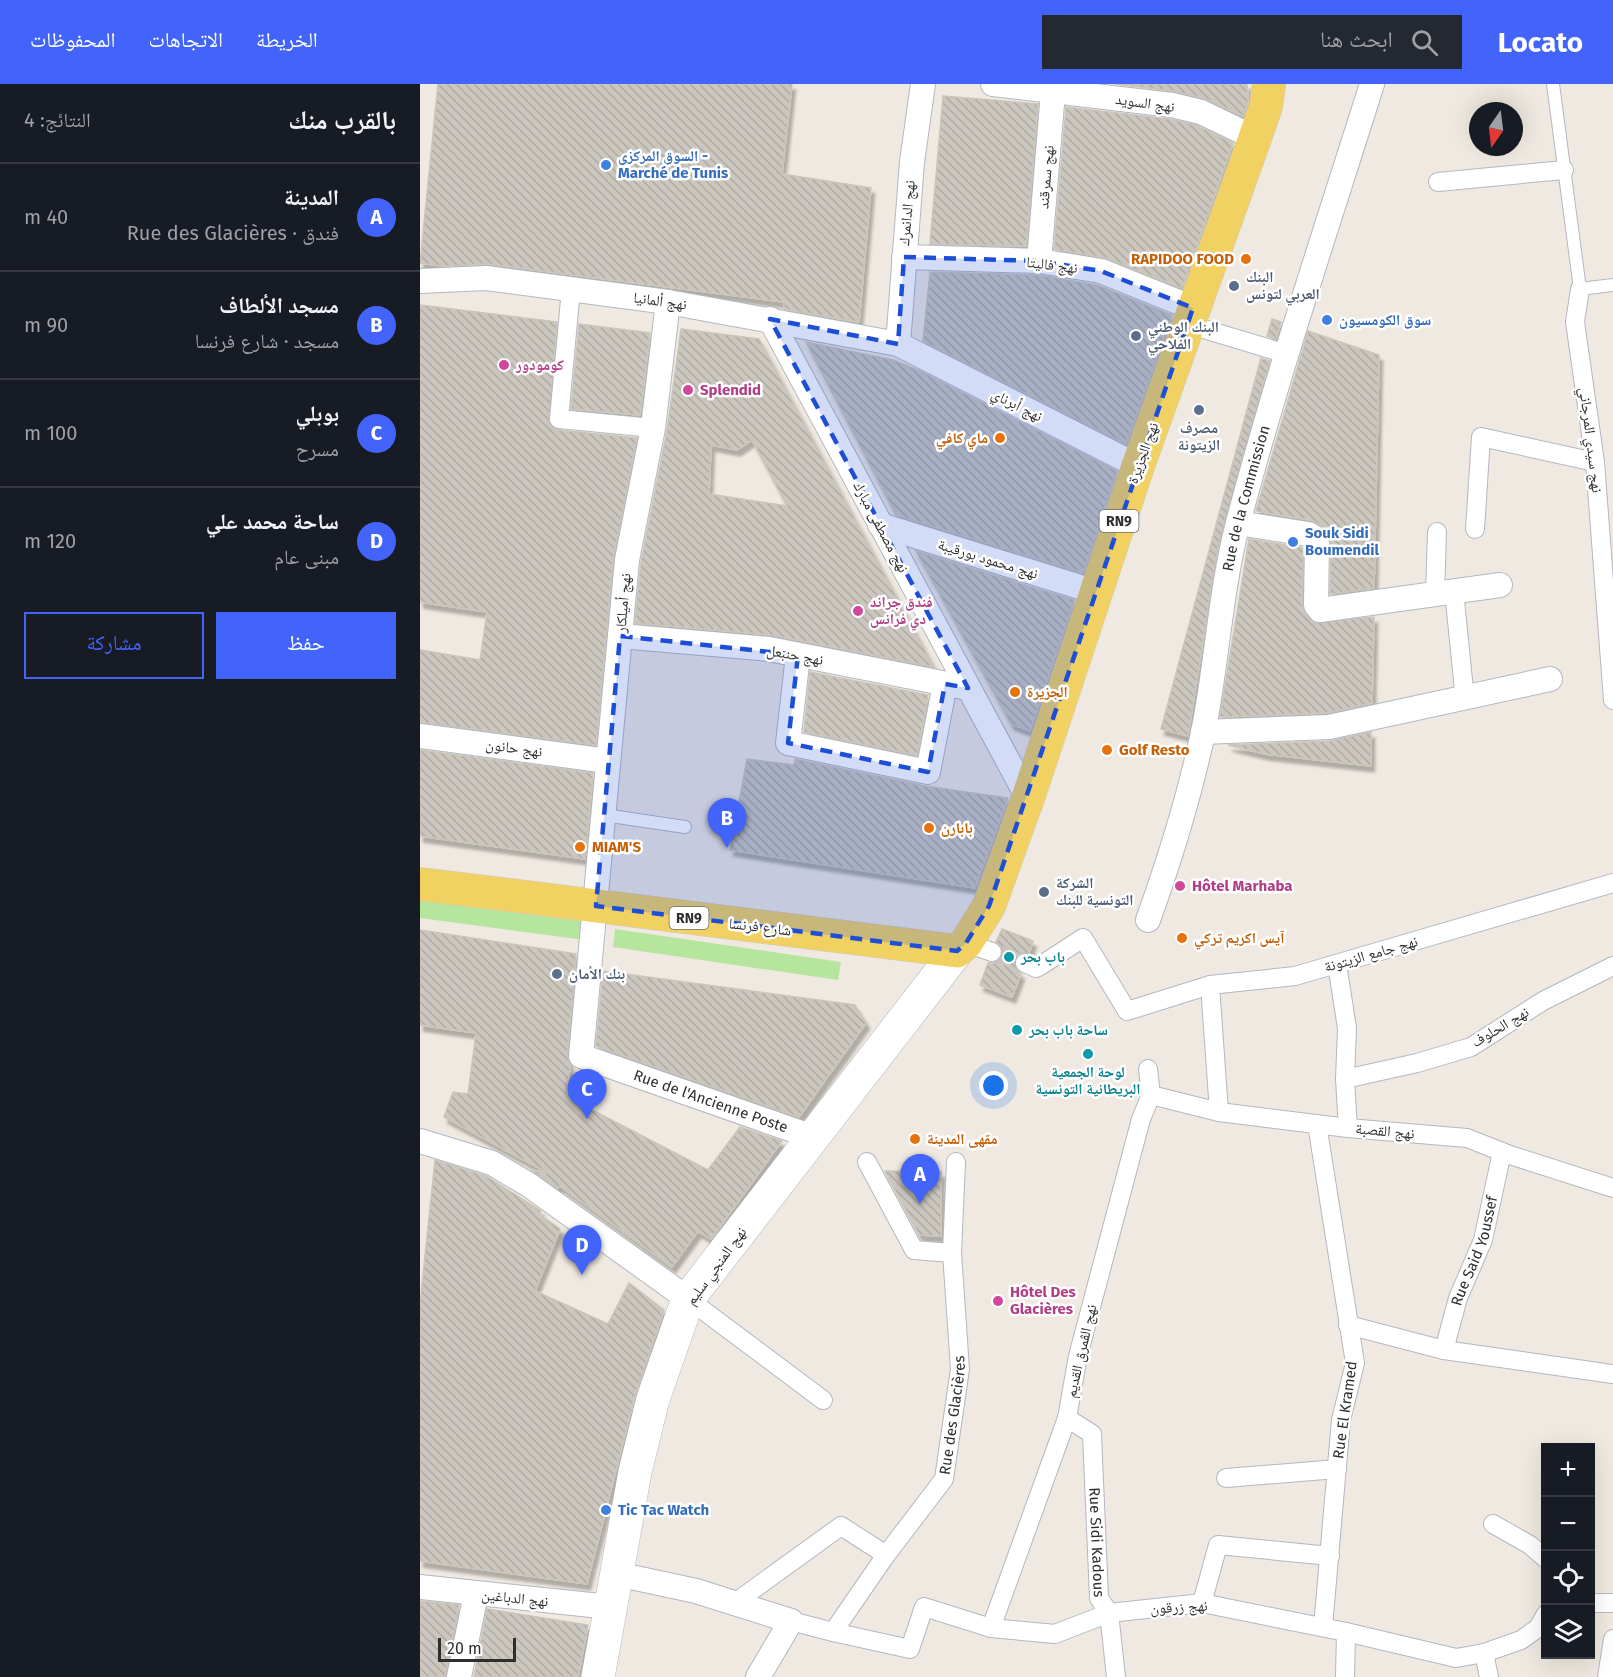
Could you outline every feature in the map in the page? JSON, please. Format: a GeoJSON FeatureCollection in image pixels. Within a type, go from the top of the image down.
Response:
{"type":"FeatureCollection","features":[{"type":"Feature","properties":{"kind":"main road","name":"نهج الجزيرة"},"geometry":{"type":"LineString","coordinates":[[972,949],[1028,798],[1138,466],[1168,387],[1190,316],[1266,106],[1269,84]]}},
{"type":"Feature","properties":{"kind":"main road","name":"شارع فرنسا"},"geometry":{"type":"LineString","coordinates":[[420,884],[972,949]]}},
{"type":"Feature","properties":{"kind":"main road","name":"نهج المنجي سليم"},"geometry":{"type":"LineString","coordinates":[[598,1677],[635,1472],[653,1399],[688,1299],[813,1137],[972,949]]}},
{"type":"Feature","properties":{"kind":"street","name":"نهج الدانمرك"},"geometry":{"type":"LineString","coordinates":[[898,344],[912,162],[923,84]]}},
{"type":"Feature","properties":{"kind":"street","name":"نهج السويد"},"geometry":{"type":"LineString","coordinates":[[993,84],[1172,105],[1201,112],[1255,138]]}},
{"type":"Feature","properties":{"kind":"street","name":"Rue de la Commission"},"geometry":{"type":"LineString","coordinates":[[1148,920],[1181,827],[1203,732],[1228,564],[1238,523],[1287,354],[1372,84]]}},
{"type":"Feature","properties":{"kind":"street","name":"نهج سمرقند"},"geometry":{"type":"LineString","coordinates":[[1039,261],[1053,92]]}},
{"type":"Feature","properties":{"kind":"street"},"geometry":{"type":"LineString","coordinates":[[1438,182],[1564,170]]}},
{"type":"Feature","properties":{"kind":"street","name":"نهج فاليتا"},"geometry":{"type":"LineString","coordinates":[[904,257],[1039,261],[1101,271],[1190,316]]}},
{"type":"Feature","properties":{"kind":"street","name":"نهج ألمانيا"},"geometry":{"type":"LineString","coordinates":[[420,281],[486,278],[770,318],[898,344]]}},
{"type":"Feature","properties":{"kind":"street","name":"نهج سيدي المرجاني"},"geometry":{"type":"LineString","coordinates":[[1580,289],[1575,322],[1595,462],[1613,700]]}},
{"type":"Feature","properties":{"kind":"street"},"geometry":{"type":"LineString","coordinates":[[571,290],[559,419],[653,428]]}},
{"type":"Feature","properties":{"kind":"street","name":"نهج أميلكار"},"geometry":{"type":"LineString","coordinates":[[596,906],[627,560],[653,428],[668,302]]}},
{"type":"Feature","properties":{"kind":"street"},"geometry":{"type":"LineString","coordinates":[[1190,316],[1287,354]]}},
{"type":"Feature","properties":{"kind":"street","name":"نهج مصطفى مبارك"},"geometry":{"type":"LineString","coordinates":[[770,318],[880,525],[957,686],[1028,798]]}},
{"type":"Feature","properties":{"kind":"street","name":"نهج أبرناي"},"geometry":{"type":"LineString","coordinates":[[898,344],[1138,466]]}},
{"type":"Feature","properties":{"kind":"street"},"geometry":{"type":"LineString","coordinates":[[1475,529],[1481,437],[1595,462]]}},
{"type":"Feature","properties":{"kind":"street"},"geometry":{"type":"LineString","coordinates":[[1238,523],[1308,534],[1315,538],[1317,544],[1316,605],[1320,610],[1500,585]]}},
{"type":"Feature","properties":{"kind":"street","name":"نهج محمود بورقيبة"},"geometry":{"type":"LineString","coordinates":[[880,525],[1096,592]]}},
{"type":"Feature","properties":{"kind":"street"},"geometry":{"type":"LineString","coordinates":[[1437,532],[1445,593],[1465,700]]}},
{"type":"Feature","properties":{"kind":"street","name":"نهج حنبعل"},"geometry":{"type":"LineString","coordinates":[[620,636],[769,649],[957,686]]}},
{"type":"Feature","properties":{"kind":"street"},"geometry":{"type":"LineString","coordinates":[[798,655],[789,743],[928,772],[957,686]]}},
{"type":"Feature","properties":{"kind":"street"},"geometry":{"type":"LineString","coordinates":[[1203,732],[1329,727],[1465,700],[1550,679]]}},
{"type":"Feature","properties":{"kind":"street","name":"نهج حانون"},"geometry":{"type":"LineString","coordinates":[[420,736],[608,761]]}},
{"type":"Feature","properties":{"kind":"street","name":"نهج جامع الزيتونة"},"geometry":{"type":"LineString","coordinates":[[1025,963],[1036,968],[1082,938],[1085,939],[1126,1011],[1210,985],[1295,976],[1613,883]]}},
{"type":"Feature","properties":{"kind":"street","name":"Rue de l'Ancienne Poste"},"geometry":{"type":"LineString","coordinates":[[596,906],[581,1056],[813,1137]]}},
{"type":"Feature","properties":{"kind":"street"},"geometry":{"type":"LineString","coordinates":[[1337,964],[1347,1028],[1348,1128]]}},
{"type":"Feature","properties":{"kind":"street","name":"نهج الحلوف"},"geometry":{"type":"LineString","coordinates":[[1346,1079],[1471,1047],[1543,1001],[1613,966]]}},
{"type":"Feature","properties":{"kind":"street"},"geometry":{"type":"LineString","coordinates":[[1210,985],[1219,1112]]}},
{"type":"Feature","properties":{"kind":"street","name":"نهج الڨمرڨ القديم"},"geometry":{"type":"LineString","coordinates":[[991,1628],[1067,1418],[1078,1356],[1141,1119],[1151,1095],[1148,1069]]}},
{"type":"Feature","properties":{"kind":"street","name":"نهج القصبة"},"geometry":{"type":"LineString","coordinates":[[1151,1095],[1219,1112],[1348,1128],[1467,1138],[1502,1152],[1613,1188]]}},
{"type":"Feature","properties":{"kind":"street","name":"Rue El Kramed"},"geometry":{"type":"LineString","coordinates":[[1317,1124],[1355,1363],[1341,1419],[1323,1627]]}},
{"type":"Feature","properties":{"kind":"street"},"geometry":{"type":"LineString","coordinates":[[421,1147],[492,1163],[529,1185],[688,1299],[823,1400]]}},
{"type":"Feature","properties":{"kind":"street","name":"Rue Said Youssef"},"geometry":{"type":"LineString","coordinates":[[1444,1350],[1458,1298],[1483,1240],[1502,1152]]}},
{"type":"Feature","properties":{"kind":"street"},"geometry":{"type":"LineString","coordinates":[[867,1162],[914,1250],[952,1253]]}},
{"type":"Feature","properties":{"kind":"street","name":"Rue des Glacières"},"geometry":{"type":"LineString","coordinates":[[833,1632],[886,1555],[944,1479],[960,1369],[952,1253],[956,1162]]}},
{"type":"Feature","properties":{"kind":"street"},"geometry":{"type":"LineString","coordinates":[[1348,1325],[1444,1350],[1613,1374]]}},
{"type":"Feature","properties":{"kind":"street","name":"Rue Sidi Kadous"},"geometry":{"type":"LineString","coordinates":[[1067,1418],[1092,1434],[1100,1598],[1109,1613],[1116,1677]]}},
{"type":"Feature","properties":{"kind":"street"},"geometry":{"type":"LineString","coordinates":[[1226,1478],[1337,1469]]}},
{"type":"Feature","properties":{"kind":"street"},"geometry":{"type":"LineString","coordinates":[[1493,1524],[1530,1545],[1541,1555]]}},
{"type":"Feature","properties":{"kind":"street"},"geometry":{"type":"LineString","coordinates":[[736,1602],[841,1526],[886,1555]]}},
{"type":"Feature","properties":{"kind":"street"},"geometry":{"type":"LineString","coordinates":[[1202,1603],[1218,1545],[1330,1556]]}},
{"type":"Feature","properties":{"kind":"street"},"geometry":{"type":"LineString","coordinates":[[617,1574],[736,1602],[791,1621],[833,1632]]}},
{"type":"Feature","properties":{"kind":"street","name":"نهج الدباغين"},"geometry":{"type":"LineString","coordinates":[[420,1587],[610,1607]]}},
{"type":"Feature","properties":{"kind":"street"},"geometry":{"type":"LineString","coordinates":[[459,1677],[476,1594]]}},
{"type":"Feature","properties":{"kind":"street","name":"نهج زرقون"},"geometry":{"type":"LineString","coordinates":[[833,1632],[910,1649],[924,1607],[991,1628],[1055,1634],[1109,1613],[1202,1603],[1323,1627],[1456,1658],[1484,1653],[1521,1640],[1538,1628],[1541,1622]]}},
{"type":"Feature","properties":{"kind":"street"},"geometry":{"type":"LineString","coordinates":[[1595,1603],[1613,1603]]}},
{"type":"Feature","properties":{"kind":"street"},"geometry":{"type":"LineString","coordinates":[[758,1677],[791,1621]]}},
{"type":"Feature","properties":{"kind":"street"},"geometry":{"type":"LineString","coordinates":[[1345,1677],[1346,1632]]}},
{"type":"Feature","properties":{"kind":"street"},"geometry":{"type":"LineString","coordinates":[[1607,1677],[1613,1639]]}},
{"type":"Feature","properties":{"kind":"street"},"geometry":{"type":"LineString","coordinates":[[1484,1653],[1489,1677]]}},
{"type":"Feature","properties":{"kind":"lane"},"geometry":{"type":"LineString","coordinates":[[1553,84],[1580,289],[1613,285]]}},
{"type":"Feature","properties":{"kind":"lane"},"geometry":{"type":"LineString","coordinates":[[603,815],[685,827]]}},
{"type":"Feature","properties":{"kind":"highlighted area"},"geometry":{"type":"Polygon","coordinates":[[[904,257],[1039,261],[1101,271],[1193,308],[1028,798],[989,906],[966,943],[957,951],[596,906],[620,636],[798,655],[788,743],[928,772],[945,684],[968,688],[770,319],[898,344],[904,257]]]}},
{"type":"Feature","properties":{"kind":"green space"},"geometry":{"type":"Polygon","coordinates":[[[420,893],[587,915],[584,940],[420,918],[420,893]]]}},
{"type":"Feature","properties":{"kind":"green space"},"geometry":{"type":"Polygon","coordinates":[[[615,929],[841,962],[838,980],[613,947],[615,929]]]}},
{"type":"Feature","properties":{"kind":"building","name":"السوق المركزي - Marché de Tunis"},"geometry":{"type":"Polygon","coordinates":[[[438,84],[792,84],[782,174],[871,188],[859,322],[784,309],[784,302],[488,264],[443,266],[420,263],[438,84]]]}},
{"type":"Feature","properties":{"kind":"building"},"geometry":{"type":"Polygon","coordinates":[[[1115,84],[1247,84],[1248,102],[1243,116],[1204,98],[1174,91],[1115,84]]]}},
{"type":"Feature","properties":{"kind":"building"},"geometry":{"type":"Polygon","coordinates":[[[943,96],[1038,104],[1026,246],[930,244],[943,96]]]}},
{"type":"Feature","properties":{"kind":"building"},"geometry":{"type":"Polygon","coordinates":[[[1066,107],[1169,119],[1196,125],[1233,143],[1182,288],[1106,258],[1054,249],[1066,107]]]}},
{"type":"Feature","properties":{"kind":"building"},"geometry":{"type":"Polygon","coordinates":[[[930,272],[1038,275],[1097,285],[1172,315],[1126,444],[923,341],[930,272]]]}},
{"type":"Feature","properties":{"kind":"building"},"geometry":{"type":"Polygon","coordinates":[[[420,305],[557,322],[549,424],[558,430],[637,438],[613,559],[596,745],[420,722],[420,650],[480,660],[487,612],[420,602],[420,305]]]}},
{"type":"Feature","properties":{"kind":"building"},"geometry":{"type":"Polygon","coordinates":[[[1272,319],[1281,322],[1276,339],[1267,336],[1272,319]]]}},
{"type":"Feature","properties":{"kind":"building"},"geometry":{"type":"Polygon","coordinates":[[[579,324],[650,333],[640,415],[571,409],[579,324]]]}},
{"type":"Feature","properties":{"kind":"building"},"geometry":{"type":"Polygon","coordinates":[[[681,329],[759,339],[934,667],[772,635],[635,623],[641,562],[667,431],[681,329]],[[752,440],[737,450],[711,445],[709,494],[787,506],[752,440]]]}},
{"type":"Feature","properties":{"kind":"building"},"geometry":{"type":"Polygon","coordinates":[[[1308,331],[1379,355],[1374,588],[1330,594],[1331,544],[1323,526],[1310,520],[1256,511],[1308,331]]]}},
{"type":"Feature","properties":{"kind":"building"},"geometry":{"type":"Polygon","coordinates":[[[806,342],[893,360],[920,371],[1117,471],[1083,573],[896,515],[806,342]]]}},
{"type":"Feature","properties":{"kind":"building"},"geometry":{"type":"Polygon","coordinates":[[[1261,358],[1270,361],[1218,546],[1188,736],[1161,729],[1261,358]]]}},
{"type":"Feature","properties":{"kind":"building"},"geometry":{"type":"Polygon","coordinates":[[[1249,539],[1303,548],[1302,605],[1305,614],[1314,623],[1374,617],[1372,703],[1327,713],[1220,717],[1249,539]]]}},
{"type":"Feature","properties":{"kind":"building"},"geometry":{"type":"Polygon","coordinates":[[[916,551],[1074,600],[1030,731],[1011,724],[916,551]]]}},
{"type":"Feature","properties":{"kind":"building"},"geometry":{"type":"Polygon","coordinates":[[[810,672],[928,695],[917,755],[804,732],[810,672]]]}},
{"type":"Feature","properties":{"kind":"building"},"geometry":{"type":"Polygon","coordinates":[[[1371,732],[1371,766],[1265,754],[1228,745],[1330,741],[1371,732]]]}},
{"type":"Feature","properties":{"kind":"building"},"geometry":{"type":"Polygon","coordinates":[[[420,750],[593,773],[585,859],[420,836],[420,750]]]}},
{"type":"Feature","properties":{"kind":"building"},"geometry":{"type":"Polygon","coordinates":[[[747,759],[794,765],[795,759],[925,786],[1008,798],[975,888],[730,850],[747,759]]]}},
{"type":"Feature","properties":{"kind":"building","name":"باب بحر"},"geometry":{"type":"Polygon","coordinates":[[[1002,929],[1033,941],[1029,953],[1019,954],[1015,959],[1016,969],[1021,974],[1012,997],[980,985],[988,963],[995,963],[1002,956],[1003,949],[996,942],[1002,929]]]}},
{"type":"Feature","properties":{"kind":"building"},"geometry":{"type":"Polygon","coordinates":[[[420,930],[576,954],[567,1055],[570,1065],[567,1097],[708,1170],[740,1127],[782,1141],[711,1239],[698,1231],[672,1267],[560,1186],[558,1188],[531,1170],[548,1173],[444,1117],[453,1092],[468,1094],[476,1033],[420,1025],[420,930]]]}},
{"type":"Feature","properties":{"kind":"building"},"geometry":{"type":"Polygon","coordinates":[[[603,971],[855,1005],[866,1023],[799,1117],[596,1046],[603,971]]]}},
{"type":"Feature","properties":{"kind":"building"},"geometry":{"type":"Polygon","coordinates":[[[435,1160],[486,1176],[541,1211],[539,1214],[560,1229],[535,1291],[608,1324],[629,1283],[664,1310],[635,1395],[587,1584],[420,1561],[420,1304],[435,1160]]]}},
{"type":"Feature","properties":{"kind":"building"},"geometry":{"type":"Polygon","coordinates":[[[885,1171],[941,1172],[941,1236],[919,1235],[885,1171]]]}},
{"type":"Feature","properties":{"kind":"building"},"geometry":{"type":"Polygon","coordinates":[[[420,1601],[459,1605],[445,1677],[420,1677],[420,1601]]]}},
{"type":"Feature","properties":{"kind":"building"},"geometry":{"type":"Polygon","coordinates":[[[487,1609],[588,1625],[578,1677],[474,1677],[487,1609]]]}},
{"type":"Feature","properties":{"kind":"tunnel"},"geometry":{"type":"LineString","coordinates":[[992,952],[1025,963]]}},
{"type":"Feature","properties":{"kind":"place","name":"السوق المركزي - Marché de Tunis"},"geometry":{"type":"Point","coordinates":[606,165]}},
{"type":"Feature","properties":{"kind":"place","name":"RAPIDOO FOOD"},"geometry":{"type":"Point","coordinates":[1246,259]}},
{"type":"Feature","properties":{"kind":"place","name":"البنك العربي لتونس"},"geometry":{"type":"Point","coordinates":[1234,286]}},
{"type":"Feature","properties":{"kind":"place","name":"سوق الكومسيون"},"geometry":{"type":"Point","coordinates":[1327,320]}},
{"type":"Feature","properties":{"kind":"place","name":"البنك الوطني الفلاحي"},"geometry":{"type":"Point","coordinates":[1136,336]}},
{"type":"Feature","properties":{"kind":"place","name":"كومودور"},"geometry":{"type":"Point","coordinates":[504,365]}},
{"type":"Feature","properties":{"kind":"place","name":"Splendid"},"geometry":{"type":"Point","coordinates":[688,390]}},
{"type":"Feature","properties":{"kind":"place","name":"مصرف الزيتونة"},"geometry":{"type":"Point","coordinates":[1199,410]}},
{"type":"Feature","properties":{"kind":"place","name":"ماي كافي"},"geometry":{"type":"Point","coordinates":[1000,438]}},
{"type":"Feature","properties":{"kind":"place","name":"Souk Sidi Boumendil"},"geometry":{"type":"Point","coordinates":[1293,542]}},
{"type":"Feature","properties":{"kind":"place","name":"فندق جراند دي فرانس"},"geometry":{"type":"Point","coordinates":[858,611]}},
{"type":"Feature","properties":{"kind":"place","name":"الجزيرة"},"geometry":{"type":"Point","coordinates":[1015,692]}},
{"type":"Feature","properties":{"kind":"place","name":"Golf Resto"},"geometry":{"type":"Point","coordinates":[1107,750]}},
{"type":"Feature","properties":{"kind":"place","name":"بابارن"},"geometry":{"type":"Point","coordinates":[929,828]}},
{"type":"Feature","properties":{"kind":"place","name":"MIAM'S"},"geometry":{"type":"Point","coordinates":[580,847]}},
{"type":"Feature","properties":{"kind":"place","name":"مسجد الألطاف"},"geometry":{"type":"Point","coordinates":[727,848]}},
{"type":"Feature","properties":{"kind":"place","name":"Hôtel Marhaba"},"geometry":{"type":"Point","coordinates":[1180,886]}},
{"type":"Feature","properties":{"kind":"place","name":"الشركة التونسية للبنك"},"geometry":{"type":"Point","coordinates":[1044,892]}},
{"type":"Feature","properties":{"kind":"place","name":"آيس اكريم تركي"},"geometry":{"type":"Point","coordinates":[1182,938]}},
{"type":"Feature","properties":{"kind":"place","name":"باب بحر"},"geometry":{"type":"Point","coordinates":[1009,957]}},
{"type":"Feature","properties":{"kind":"place","name":"بنك الأمان"},"geometry":{"type":"Point","coordinates":[557,974]}},
{"type":"Feature","properties":{"kind":"place","name":"ساحة باب بحر"},"geometry":{"type":"Point","coordinates":[1017,1030]}},
{"type":"Feature","properties":{"kind":"place","name":"لوحة الجمعية البريطانية التونسية"},"geometry":{"type":"Point","coordinates":[1088,1054]}},
{"type":"Feature","properties":{"kind":"place","name":"بوبلي"},"geometry":{"type":"Point","coordinates":[587,1119]}},
{"type":"Feature","properties":{"kind":"place","name":"مقهى المدينة"},"geometry":{"type":"Point","coordinates":[915,1139]}},
{"type":"Feature","properties":{"kind":"place","name":"المدينة"},"geometry":{"type":"Point","coordinates":[920,1204]}},
{"type":"Feature","properties":{"kind":"place","name":"ساحة محمد علي"},"geometry":{"type":"Point","coordinates":[582,1275]}},
{"type":"Feature","properties":{"kind":"place","name":"Hôtel Des Glacières"},"geometry":{"type":"Point","coordinates":[998,1301]}},
{"type":"Feature","properties":{"kind":"place","name":"Tic Tac Watch"},"geometry":{"type":"Point","coordinates":[606,1510]}}]}
